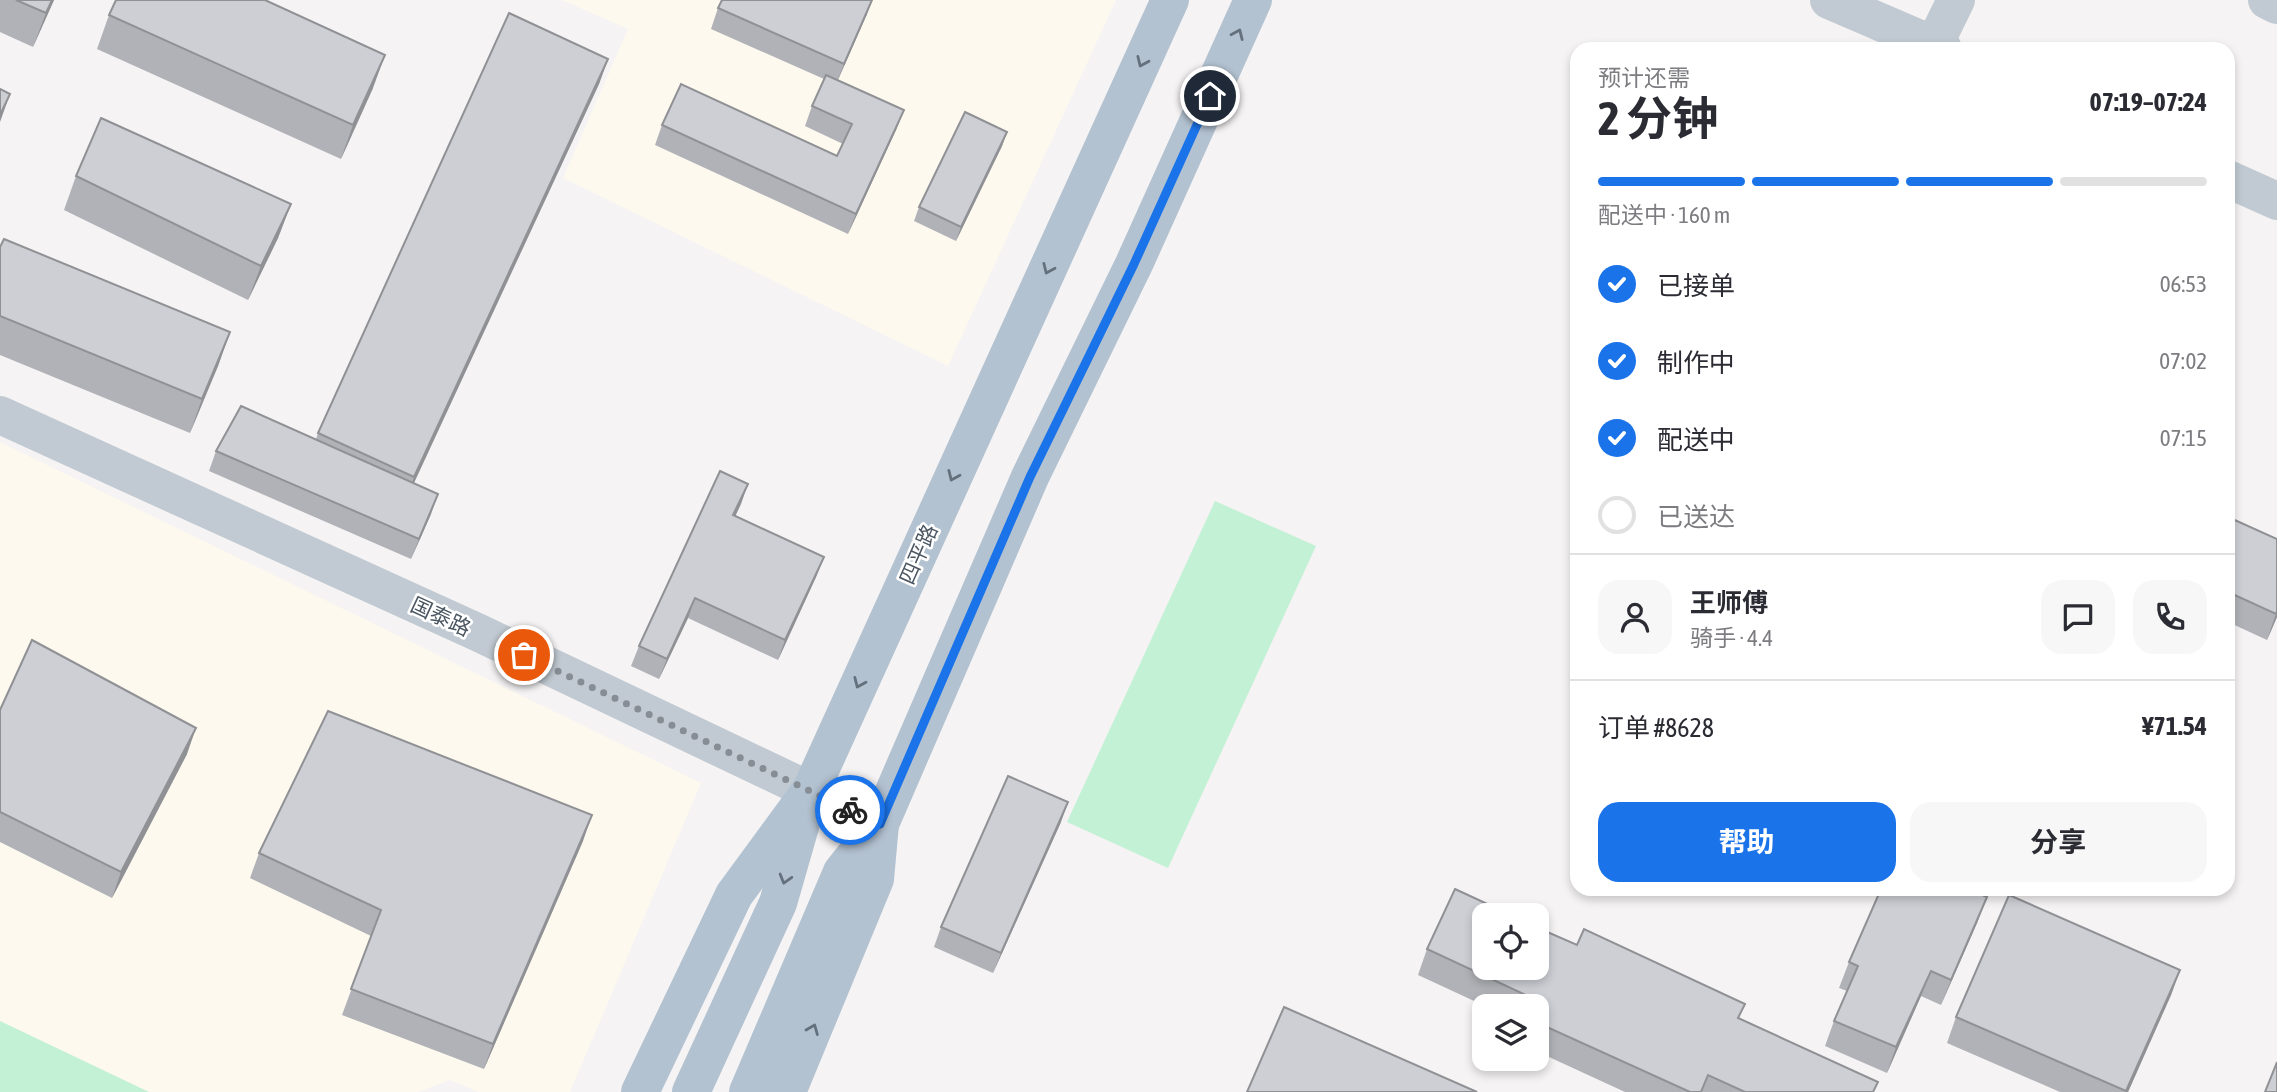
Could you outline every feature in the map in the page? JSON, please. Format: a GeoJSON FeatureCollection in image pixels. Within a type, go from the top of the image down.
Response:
{"type":"FeatureCollection","features":[{"type":"Feature","properties":{"kind":"main road","name":"四平路"},"geometry":{"type":"LineString","coordinates":[[640,1092],[734,895],[811,790],[1170,0]]}},
{"type":"Feature","properties":{"kind":"main road"},"geometry":{"type":"LineString","coordinates":[[748,1092],[842,872],[880,824],[1030,477],[1134,264],[1253,0]]}},
{"type":"Feature","properties":{"kind":"main road"},"geometry":{"type":"LineString","coordinates":[[691,1092],[778,903],[811,790]]}},
{"type":"Feature","properties":{"kind":"main road"},"geometry":{"type":"LineString","coordinates":[[787,1092],[875,879],[880,824]]}},
{"type":"Feature","properties":{"kind":"street"},"geometry":{"type":"LineString","coordinates":[[1829,0],[1926,42]]}},
{"type":"Feature","properties":{"kind":"street"},"geometry":{"type":"LineString","coordinates":[[1940,42],[1956,0]]}},
{"type":"Feature","properties":{"kind":"street"},"geometry":{"type":"LineString","coordinates":[[2267,0],[2277,5]]}},
{"type":"Feature","properties":{"kind":"street"},"geometry":{"type":"LineString","coordinates":[[2235,181],[2277,201]]}},
{"type":"Feature","properties":{"kind":"street","name":"国泰路"},"geometry":{"type":"LineString","coordinates":[[0,415],[477,632],[880,824]]}},
{"type":"Feature","properties":{"kind":"shaded area"},"geometry":{"type":"Polygon","coordinates":[[[562,0],[1116,0],[948,366],[563,178],[628,29],[562,0]]]}},
{"type":"Feature","properties":{"kind":"shaded area"},"geometry":{"type":"Polygon","coordinates":[[[0,442],[701,783],[570,1092],[478,1092],[450,1080],[418,1092],[149,1092],[0,1021],[0,442]]]}},
{"type":"Feature","properties":{"kind":"green space"},"geometry":{"type":"Polygon","coordinates":[[[1215,501],[1316,546],[1168,868],[1067,822],[1215,501]]]}},
{"type":"Feature","properties":{"kind":"green space"},"geometry":{"type":"Polygon","coordinates":[[[0,1021],[149,1092],[0,1092],[0,1021]]]}},
{"type":"Feature","properties":{"kind":"building"},"geometry":{"type":"Polygon","coordinates":[[[16,0],[52,0],[46,13],[16,0]]]}},
{"type":"Feature","properties":{"kind":"building"},"geometry":{"type":"Polygon","coordinates":[[[116,0],[265,0],[385,55],[353,125],[109,15],[116,0]]]}},
{"type":"Feature","properties":{"kind":"building"},"geometry":{"type":"Polygon","coordinates":[[[722,0],[872,0],[844,64],[718,8],[722,0]]]}},
{"type":"Feature","properties":{"kind":"building"},"geometry":{"type":"Polygon","coordinates":[[[509,13],[608,59],[414,477],[318,433],[509,13]]]}},
{"type":"Feature","properties":{"kind":"building"},"geometry":{"type":"Polygon","coordinates":[[[826,75],[904,110],[856,214],[662,125],[681,84],[837,156],[852,124],[812,106],[826,75]]]}},
{"type":"Feature","properties":{"kind":"building"},"geometry":{"type":"Polygon","coordinates":[[[0,89],[10,94],[0,115],[0,89]]]}},
{"type":"Feature","properties":{"kind":"building"},"geometry":{"type":"Polygon","coordinates":[[[965,112],[1007,132],[961,227],[919,207],[965,112]]]}},
{"type":"Feature","properties":{"kind":"building"},"geometry":{"type":"Polygon","coordinates":[[[101,118],[291,204],[261,266],[76,176],[101,118]]]}},
{"type":"Feature","properties":{"kind":"building"},"geometry":{"type":"Polygon","coordinates":[[[4,239],[230,332],[202,399],[0,316],[0,247],[4,239]]]}},
{"type":"Feature","properties":{"kind":"building"},"geometry":{"type":"Polygon","coordinates":[[[241,406],[438,494],[419,539],[216,451],[241,406]]]}},
{"type":"Feature","properties":{"kind":"building"},"geometry":{"type":"Polygon","coordinates":[[[720,471],[748,484],[733,515],[824,557],[785,640],[695,598],[667,659],[639,646],[720,471]]]}},
{"type":"Feature","properties":{"kind":"building"},"geometry":{"type":"Polygon","coordinates":[[[2235,520],[2277,539],[2276,614],[2235,595],[2235,520]]]}},
{"type":"Feature","properties":{"kind":"building"},"geometry":{"type":"Polygon","coordinates":[[[32,640],[196,728],[121,872],[0,812],[0,710],[32,640]]]}},
{"type":"Feature","properties":{"kind":"building"},"geometry":{"type":"Polygon","coordinates":[[[328,711],[592,815],[493,1044],[351,989],[381,910],[259,853],[328,711]]]}},
{"type":"Feature","properties":{"kind":"building"},"geometry":{"type":"Polygon","coordinates":[[[1008,776],[1068,802],[1001,953],[941,927],[1008,776]]]}},
{"type":"Feature","properties":{"kind":"building"},"geometry":{"type":"Polygon","coordinates":[[[1455,889],[1485,903],[1472,903],[1472,970],[1427,949],[1455,889]]]}},
{"type":"Feature","properties":{"kind":"building"},"geometry":{"type":"Polygon","coordinates":[[[1878,896],[1987,897],[1951,980],[1931,971],[1896,1047],[1834,1021],[1858,966],[1849,962],[1878,896]]]}},
{"type":"Feature","properties":{"kind":"building"},"geometry":{"type":"Polygon","coordinates":[[[2009,896],[2180,970],[2126,1091],[1956,1017],[2009,896]]]}},
{"type":"Feature","properties":{"kind":"building"},"geometry":{"type":"Polygon","coordinates":[[[1584,929],[1745,1004],[1738,1018],[1878,1082],[1873,1092],[1745,1092],[1708,1075],[1701,1092],[1690,1092],[1549,1028],[1549,994],[1523,994],[1493,980],[1549,980],[1549,933],[1577,945],[1584,929]]]}},
{"type":"Feature","properties":{"kind":"building"},"geometry":{"type":"Polygon","coordinates":[[[1284,1007],[1477,1092],[1247,1092],[1284,1007]]]}},
{"type":"Feature","properties":{"kind":"building"},"geometry":{"type":"Polygon","coordinates":[[[2277,1062],[2277,1092],[2265,1092],[2277,1062]]]}},
{"type":"Feature","properties":{"kind":"way so far"},"geometry":{"type":"LineString","coordinates":[[524,655],[850,810]]}},
{"type":"Feature","properties":{"kind":"route"},"geometry":{"type":"LineString","coordinates":[[850,810],[880,824],[1030,477],[1134,264],[1210,96]]}}]}
